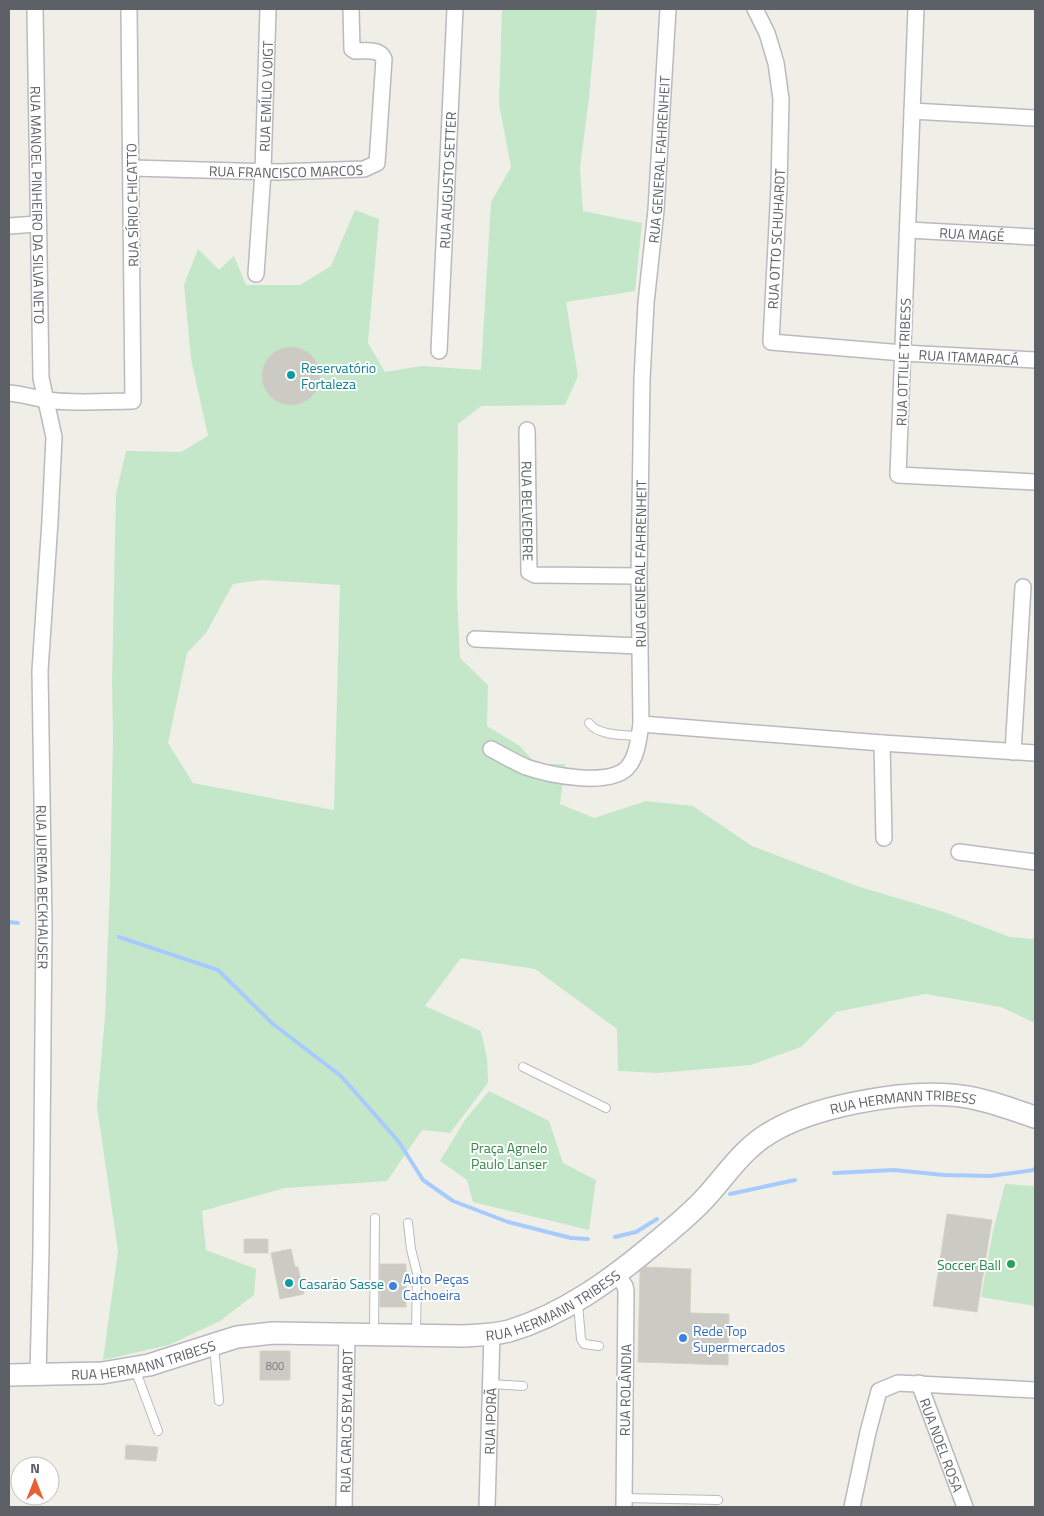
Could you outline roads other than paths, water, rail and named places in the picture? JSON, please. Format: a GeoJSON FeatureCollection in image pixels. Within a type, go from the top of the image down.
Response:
{"type":"FeatureCollection","features":[{"type":"Feature","properties":{"kind":"main road","name":"RUA HERMANN TRIBESS"},"geometry":{"type":"LineString","coordinates":[[9,1375],[102,1373],[149,1364],[237,1338],[273,1333],[463,1336],[508,1332],[532,1323],[578,1299],[617,1275],[684,1218],[708,1195],[747,1151],[768,1134],[798,1119],[837,1107],[878,1098],[918,1095],[952,1095],[992,1103],[1035,1117]]}},
{"type":"Feature","properties":{"kind":"street","name":"RUA MANOEL PINHEIRO DA SILVA NETO"},"geometry":{"type":"LineString","coordinates":[[35,9],[41,378],[46,400]]}},
{"type":"Feature","properties":{"kind":"street","name":"RUA SÍRIO CHICATTO"},"geometry":{"type":"LineString","coordinates":[[46,400],[67,402],[133,401],[129,9]]}},
{"type":"Feature","properties":{"kind":"street","name":"RUA EMÍLIO VOIGT"},"geometry":{"type":"LineString","coordinates":[[256,274],[263,172],[268,9]]}},
{"type":"Feature","properties":{"kind":"street","name":"RUA FRANCISCO MARCOS"},"geometry":{"type":"LineString","coordinates":[[132,168],[263,172],[364,169],[377,163],[384,60],[382,54],[378,52],[355,51],[352,48],[351,9]]}},
{"type":"Feature","properties":{"kind":"street","name":"RUA AUGUSTO SETTER"},"geometry":{"type":"LineString","coordinates":[[439,351],[455,9]]}},
{"type":"Feature","properties":{"kind":"street","name":"RUA GENERAL FAHRENHEIT"},"geometry":{"type":"LineString","coordinates":[[640,730],[639,576],[642,379],[646,303],[656,210],[668,9]]}},
{"type":"Feature","properties":{"kind":"street","name":"RUA OTTO SCHUHARDT"},"geometry":{"type":"LineString","coordinates":[[755,9],[767,33],[776,63],[781,99],[779,186],[771,342],[903,353]]}},
{"type":"Feature","properties":{"kind":"street","name":"RUA OTTILIE TRIBESS"},"geometry":{"type":"LineString","coordinates":[[916,9],[898,475],[1035,482]]}},
{"type":"Feature","properties":{"kind":"street"},"geometry":{"type":"LineString","coordinates":[[912,111],[1035,118]]}},
{"type":"Feature","properties":{"kind":"street"},"geometry":{"type":"LineString","coordinates":[[9,226],[37,224]]}},
{"type":"Feature","properties":{"kind":"street","name":"RUA MAGÉ"},"geometry":{"type":"LineString","coordinates":[[908,230],[1035,237]]}},
{"type":"Feature","properties":{"kind":"street","name":"RUA ITAMARACÁ"},"geometry":{"type":"LineString","coordinates":[[903,353],[1035,360]]}},
{"type":"Feature","properties":{"kind":"street"},"geometry":{"type":"LineString","coordinates":[[9,393],[46,400]]}},
{"type":"Feature","properties":{"kind":"street","name":"RUA JUREMA BECKHAUSER"},"geometry":{"type":"LineString","coordinates":[[38,1375],[44,925],[40,671],[54,437],[46,400]]}},
{"type":"Feature","properties":{"kind":"street","name":"RUA BELVEDERE"},"geometry":{"type":"LineString","coordinates":[[527,430],[529,572],[535,575],[639,576]]}},
{"type":"Feature","properties":{"kind":"street"},"geometry":{"type":"LineString","coordinates":[[1013,752],[1023,587]]}},
{"type":"Feature","properties":{"kind":"street"},"geometry":{"type":"LineString","coordinates":[[475,639],[640,646]]}},
{"type":"Feature","properties":{"kind":"street"},"geometry":{"type":"LineString","coordinates":[[492,750],[526,766],[551,773],[577,777],[606,778],[620,773],[628,767],[640,730],[1035,753]]}},
{"type":"Feature","properties":{"kind":"street"},"geometry":{"type":"LineString","coordinates":[[882,744],[884,838]]}},
{"type":"Feature","properties":{"kind":"street"},"geometry":{"type":"LineString","coordinates":[[959,852],[1035,862]]}},
{"type":"Feature","properties":{"kind":"street","name":"RUA ROLÂNDIA"},"geometry":{"type":"LineString","coordinates":[[617,1275],[625,1286],[626,1291],[624,1502]]}},
{"type":"Feature","properties":{"kind":"street","name":"RUA CARLOS BYLAARDT"},"geometry":{"type":"LineString","coordinates":[[344,1507],[347,1334]]}},
{"type":"Feature","properties":{"kind":"street","name":"RUA IPORÃ"},"geometry":{"type":"LineString","coordinates":[[487,1507],[492,1334]]}},
{"type":"Feature","properties":{"kind":"street"},"geometry":{"type":"LineString","coordinates":[[852,1507],[879,1391],[898,1383],[1035,1390]]}},
{"type":"Feature","properties":{"kind":"street","name":"RUA NOEL ROSA"},"geometry":{"type":"LineString","coordinates":[[919,1383],[965,1507]]}},
{"type":"Feature","properties":{"kind":"lane"},"geometry":{"type":"LineString","coordinates":[[589,723],[592,727],[604,732],[640,730]]}},
{"type":"Feature","properties":{"kind":"lane"},"geometry":{"type":"LineString","coordinates":[[523,1067],[606,1108]]}},
{"type":"Feature","properties":{"kind":"lane"},"geometry":{"type":"LineString","coordinates":[[374,1334],[375,1218]]}},
{"type":"Feature","properties":{"kind":"lane"},"geometry":{"type":"LineString","coordinates":[[408,1223],[411,1250],[417,1273],[416,1335]]}},
{"type":"Feature","properties":{"kind":"lane"},"geometry":{"type":"LineString","coordinates":[[578,1299],[581,1339],[584,1344],[600,1346]]}},
{"type":"Feature","properties":{"kind":"lane"},"geometry":{"type":"LineString","coordinates":[[214,1344],[219,1401]]}},
{"type":"Feature","properties":{"kind":"lane"},"geometry":{"type":"LineString","coordinates":[[134,1367],[158,1431]]}},
{"type":"Feature","properties":{"kind":"lane"},"geometry":{"type":"LineString","coordinates":[[491,1384],[523,1386]]}},
{"type":"Feature","properties":{"kind":"lane"},"geometry":{"type":"LineString","coordinates":[[624,1502],[718,1500]]}},
{"type":"Feature","properties":{"kind":"waterway"},"geometry":{"type":"LineString","coordinates":[[9,922],[18,923]]}},
{"type":"Feature","properties":{"kind":"waterway"},"geometry":{"type":"LineString","coordinates":[[119,937],[218,970],[273,1024],[341,1076],[399,1142],[423,1180],[453,1201],[508,1222],[571,1238],[588,1239]]}},
{"type":"Feature","properties":{"kind":"waterway"},"geometry":{"type":"LineString","coordinates":[[834,1173],[894,1170],[944,1175],[990,1176],[1034,1170],[1035,1168]]}},
{"type":"Feature","properties":{"kind":"waterway"},"geometry":{"type":"LineString","coordinates":[[730,1194],[795,1180]]}},
{"type":"Feature","properties":{"kind":"waterway"},"geometry":{"type":"LineString","coordinates":[[615,1237],[636,1232],[657,1219]]}},
{"type":"Feature","properties":{"kind":"place","name":"Reservatório Fortaleza"},"geometry":{"type":"Point","coordinates":[291,375]}},
{"type":"Feature","properties":{"kind":"place","name":"Soccer Ball"},"geometry":{"type":"Point","coordinates":[1011,1264]}},
{"type":"Feature","properties":{"kind":"place","name":"Casarão Sasse"},"geometry":{"type":"Point","coordinates":[289,1283]}},
{"type":"Feature","properties":{"kind":"place","name":"Auto Peças Cachoeira"},"geometry":{"type":"Point","coordinates":[393,1286]}},
{"type":"Feature","properties":{"kind":"place","name":"Rede Top Supermercados"},"geometry":{"type":"Point","coordinates":[683,1338]}},
{"type":"Feature","properties":{"kind":"park label","name":"Praça Agnelo Paulo Lanser"},"geometry":{"type":"Point","coordinates":[509,1156]}}]}
